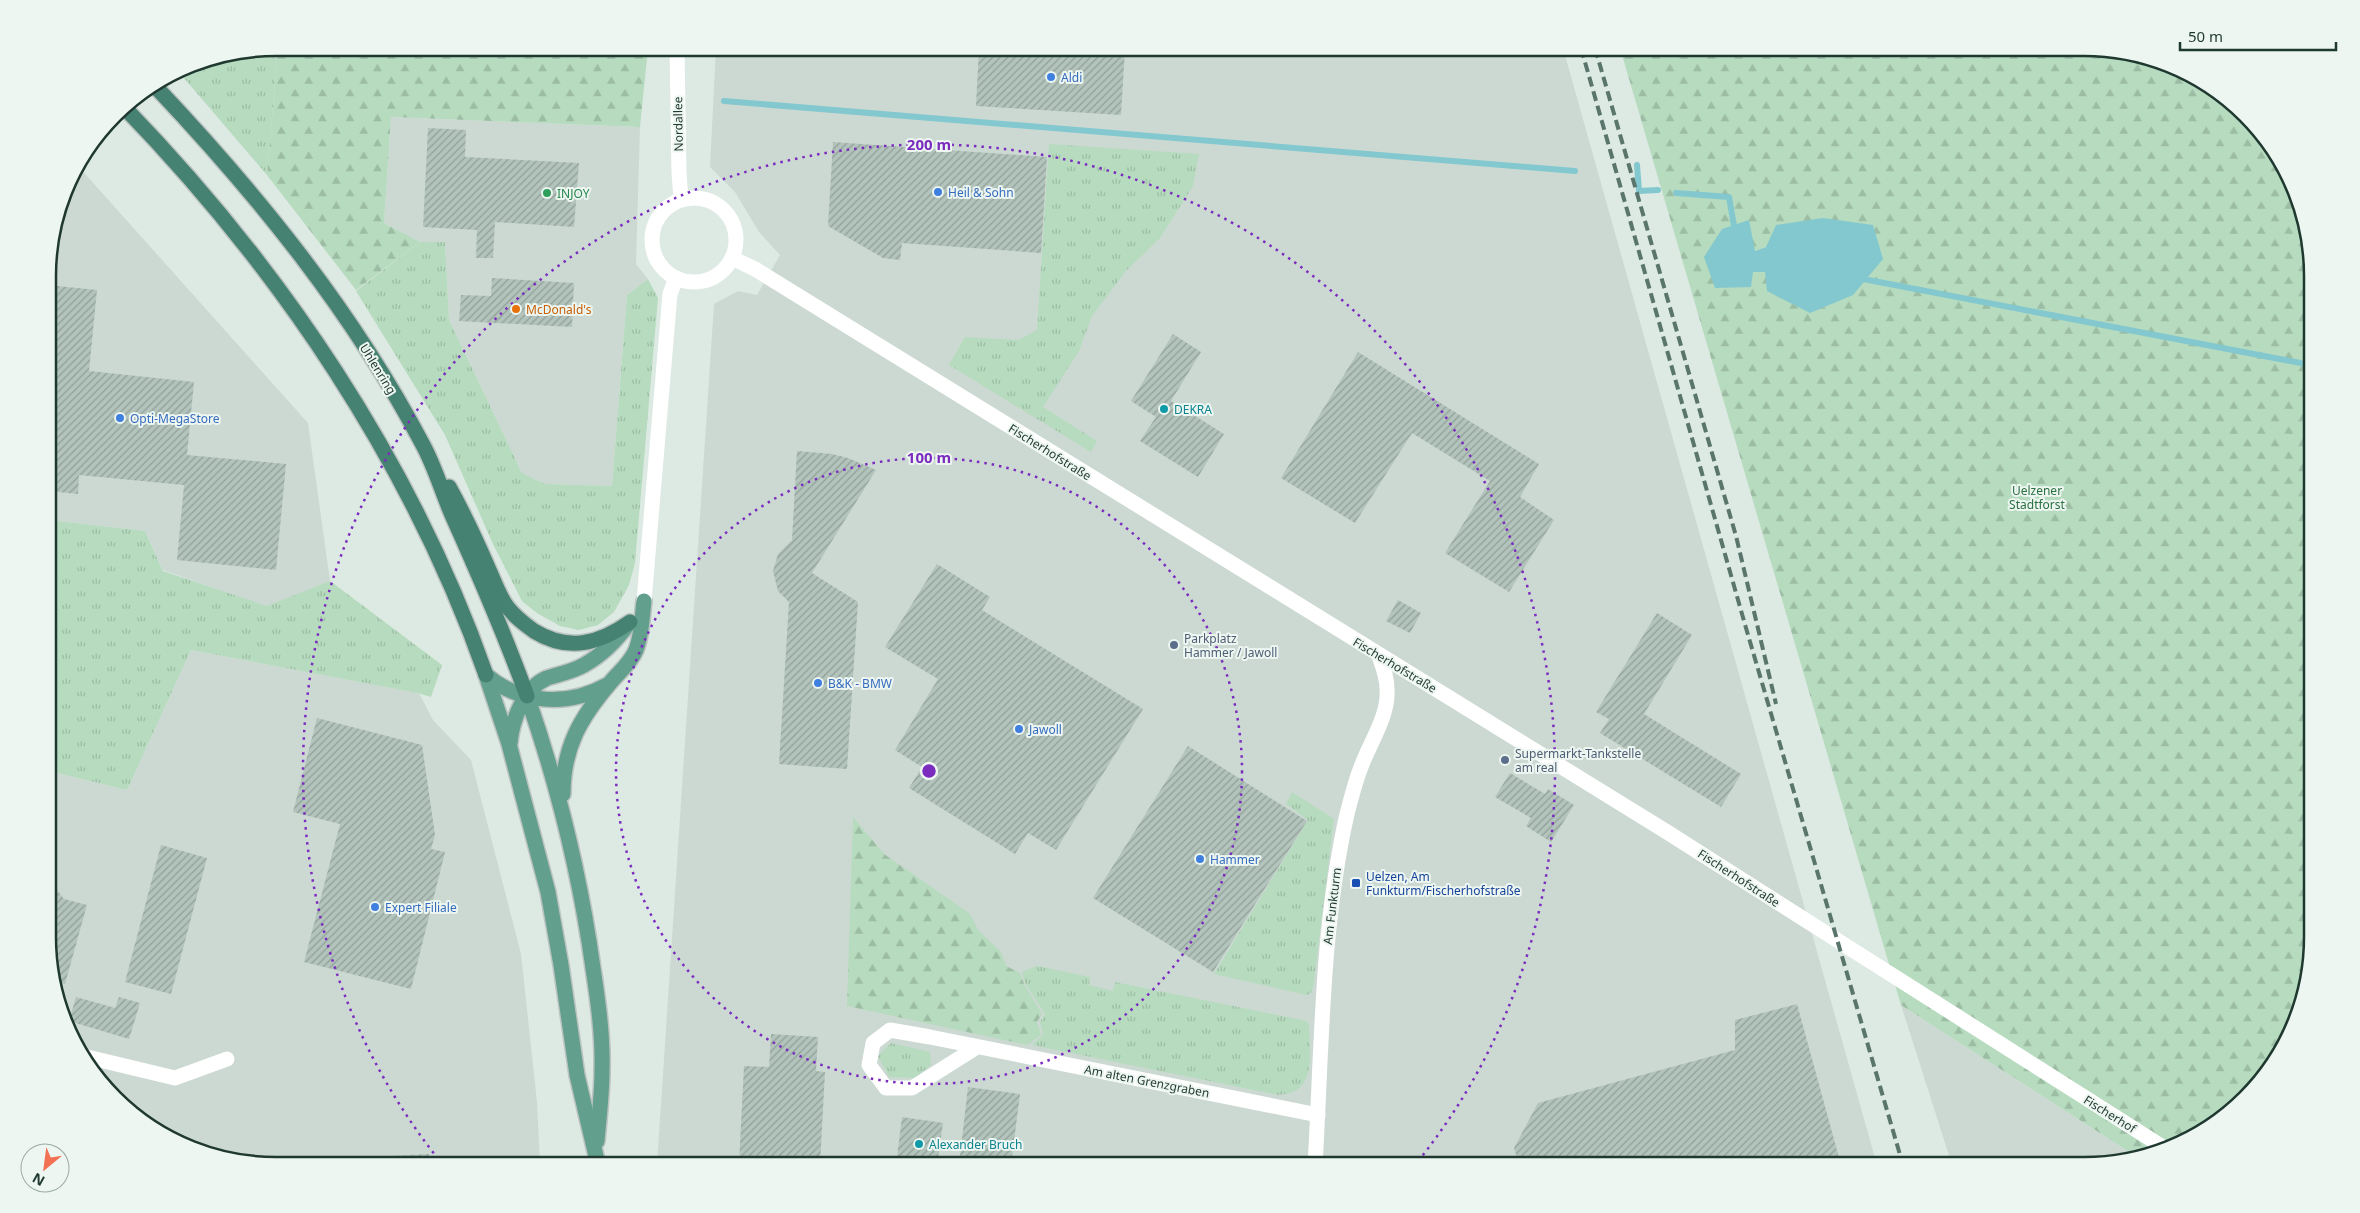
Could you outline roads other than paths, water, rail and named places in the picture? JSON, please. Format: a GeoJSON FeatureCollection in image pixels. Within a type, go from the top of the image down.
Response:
{"type":"FeatureCollection","features":[{"type":"Feature","properties":{"kind":"highway","name":"Uhlenring"},"geometry":{"type":"LineString","coordinates":[[159,90],[266,209],[320,280],[356,333],[424,446],[477,569],[527,696]]}},
{"type":"Feature","properties":{"kind":"highway"},"geometry":{"type":"LineString","coordinates":[[129,113],[202,191],[238,236],[277,287],[340,378],[376,438],[432,546],[486,675]]}},
{"type":"Feature","properties":{"kind":"highway"},"geometry":{"type":"LineString","coordinates":[[424,446],[461,508],[504,602],[520,620],[550,640],[574,644],[602,637],[630,622]]}},
{"type":"Feature","properties":{"kind":"main road"},"geometry":{"type":"LineString","coordinates":[[509,744],[516,716],[527,696],[540,682],[591,662],[612,644],[644,601]]}},
{"type":"Feature","properties":{"kind":"main road"},"geometry":{"type":"LineString","coordinates":[[564,814],[564,769],[569,747],[576,730],[610,683],[625,668],[635,652],[641,633],[644,601]]}},
{"type":"Feature","properties":{"kind":"main road"},"geometry":{"type":"LineString","coordinates":[[486,675],[504,688],[527,696],[549,700],[570,698],[598,690],[610,683]]}},
{"type":"Feature","properties":{"kind":"main road"},"geometry":{"type":"LineString","coordinates":[[486,675],[530,816],[548,892],[562,965],[577,1075],[595,1157]]}},
{"type":"Feature","properties":{"kind":"main road"},"geometry":{"type":"LineString","coordinates":[[527,696],[547,754],[564,814],[581,894],[598,1003],[602,1068],[596,1157]]}},
{"type":"Feature","properties":{"kind":"street","name":"Nordallee"},"geometry":{"type":"LineString","coordinates":[[678,56],[681,199]]}},
{"type":"Feature","properties":{"kind":"street"},"geometry":{"type":"LineString","coordinates":[[681,199],[704,199],[725,211],[735,231],[736,243],[732,258],[723,271],[706,281],[684,282],[660,266],[654,256],[652,237],[656,221],[665,209],[681,199]]}},
{"type":"Feature","properties":{"kind":"street","name":"Fischerhofstraße"},"geometry":{"type":"LineString","coordinates":[[732,258],[754,269],[1689,847],[2054,1079]]}},
{"type":"Feature","properties":{"kind":"street"},"geometry":{"type":"LineString","coordinates":[[644,601],[669,302],[676,278]]}},
{"type":"Feature","properties":{"kind":"street","name":"Am Funkturm"},"geometry":{"type":"LineString","coordinates":[[1315,1157],[1328,934],[1338,859],[1360,768],[1384,711],[1388,690],[1386,674],[1379,656]]}},
{"type":"Feature","properties":{"kind":"street","name":"Am alten Grenzgraben"},"geometry":{"type":"LineString","coordinates":[[977,1047],[912,1088],[886,1088],[869,1065],[873,1043],[890,1030],[977,1047],[1318,1115]]}},
{"type":"Feature","properties":{"kind":"street"},"geometry":{"type":"LineString","coordinates":[[93,1058],[175,1078],[227,1059]]}},
{"type":"Feature","properties":{"kind":"street","name":"Fischerhof"},"geometry":{"type":"LineString","coordinates":[[2054,1079],[2158,1144]]}},
{"type":"Feature","properties":{"kind":"water"},"geometry":{"type":"Polygon","coordinates":[[[1823,218],[1873,225],[1883,259],[1853,295],[1810,313],[1767,291],[1765,272],[1753,272],[1751,287],[1715,288],[1704,257],[1722,229],[1749,220],[1755,251],[1766,247],[1776,225],[1823,218]]]}},
{"type":"Feature","properties":{"kind":"waterway"},"geometry":{"type":"LineString","coordinates":[[724,101],[1575,171]]}},
{"type":"Feature","properties":{"kind":"waterway"},"geometry":{"type":"LineString","coordinates":[[1637,165],[1639,191],[1658,190]]}},
{"type":"Feature","properties":{"kind":"waterway"},"geometry":{"type":"LineString","coordinates":[[1676,193],[1729,197],[1735,232]]}},
{"type":"Feature","properties":{"kind":"waterway"},"geometry":{"type":"LineString","coordinates":[[1858,278],[2304,364]]}},
{"type":"Feature","properties":{"kind":"railway"},"geometry":{"type":"LineString","coordinates":[[1583,56],[1746,628],[1901,1157]]}},
{"type":"Feature","properties":{"kind":"railway"},"geometry":{"type":"LineString","coordinates":[[1597,56],[1736,536],[1776,704]]}},
{"type":"Feature","properties":{"kind":"place","name":"Aldi"},"geometry":{"type":"Point","coordinates":[1051,77]}},
{"type":"Feature","properties":{"kind":"place","name":"Heil & Sohn"},"geometry":{"type":"Point","coordinates":[938,192]}},
{"type":"Feature","properties":{"kind":"place","name":"INJOY"},"geometry":{"type":"Point","coordinates":[547,193]}},
{"type":"Feature","properties":{"kind":"place","name":"McDonald's"},"geometry":{"type":"Point","coordinates":[516,309]}},
{"type":"Feature","properties":{"kind":"place","name":"DEKRA"},"geometry":{"type":"Point","coordinates":[1164,409]}},
{"type":"Feature","properties":{"kind":"place","name":"Opti-MegaStore"},"geometry":{"type":"Point","coordinates":[120,418]}},
{"type":"Feature","properties":{"kind":"place","name":"Parkplatz Hammer / Jawoll"},"geometry":{"type":"Point","coordinates":[1174,645]}},
{"type":"Feature","properties":{"kind":"place","name":"B&K - BMW"},"geometry":{"type":"Point","coordinates":[818,683]}},
{"type":"Feature","properties":{"kind":"place","name":"Jawoll"},"geometry":{"type":"Point","coordinates":[1019,729]}},
{"type":"Feature","properties":{"kind":"place","name":"Supermarkt-Tankstelle am real"},"geometry":{"type":"Point","coordinates":[1505,760]}},
{"type":"Feature","properties":{"kind":"place","name":"Hammer"},"geometry":{"type":"Point","coordinates":[1200,859]}},
{"type":"Feature","properties":{"kind":"place","name":"Uelzen, Am Funkturm/Fischerhofstraße"},"geometry":{"type":"Point","coordinates":[1356,883]}},
{"type":"Feature","properties":{"kind":"place","name":"Expert Filiale"},"geometry":{"type":"Point","coordinates":[375,907]}},
{"type":"Feature","properties":{"kind":"place","name":"Alexander Bruch"},"geometry":{"type":"Point","coordinates":[919,1144]}},
{"type":"Feature","properties":{"kind":"park label","name":"Uelzener Stadtforst"},"geometry":{"type":"Point","coordinates":[2037,497]}}]}
